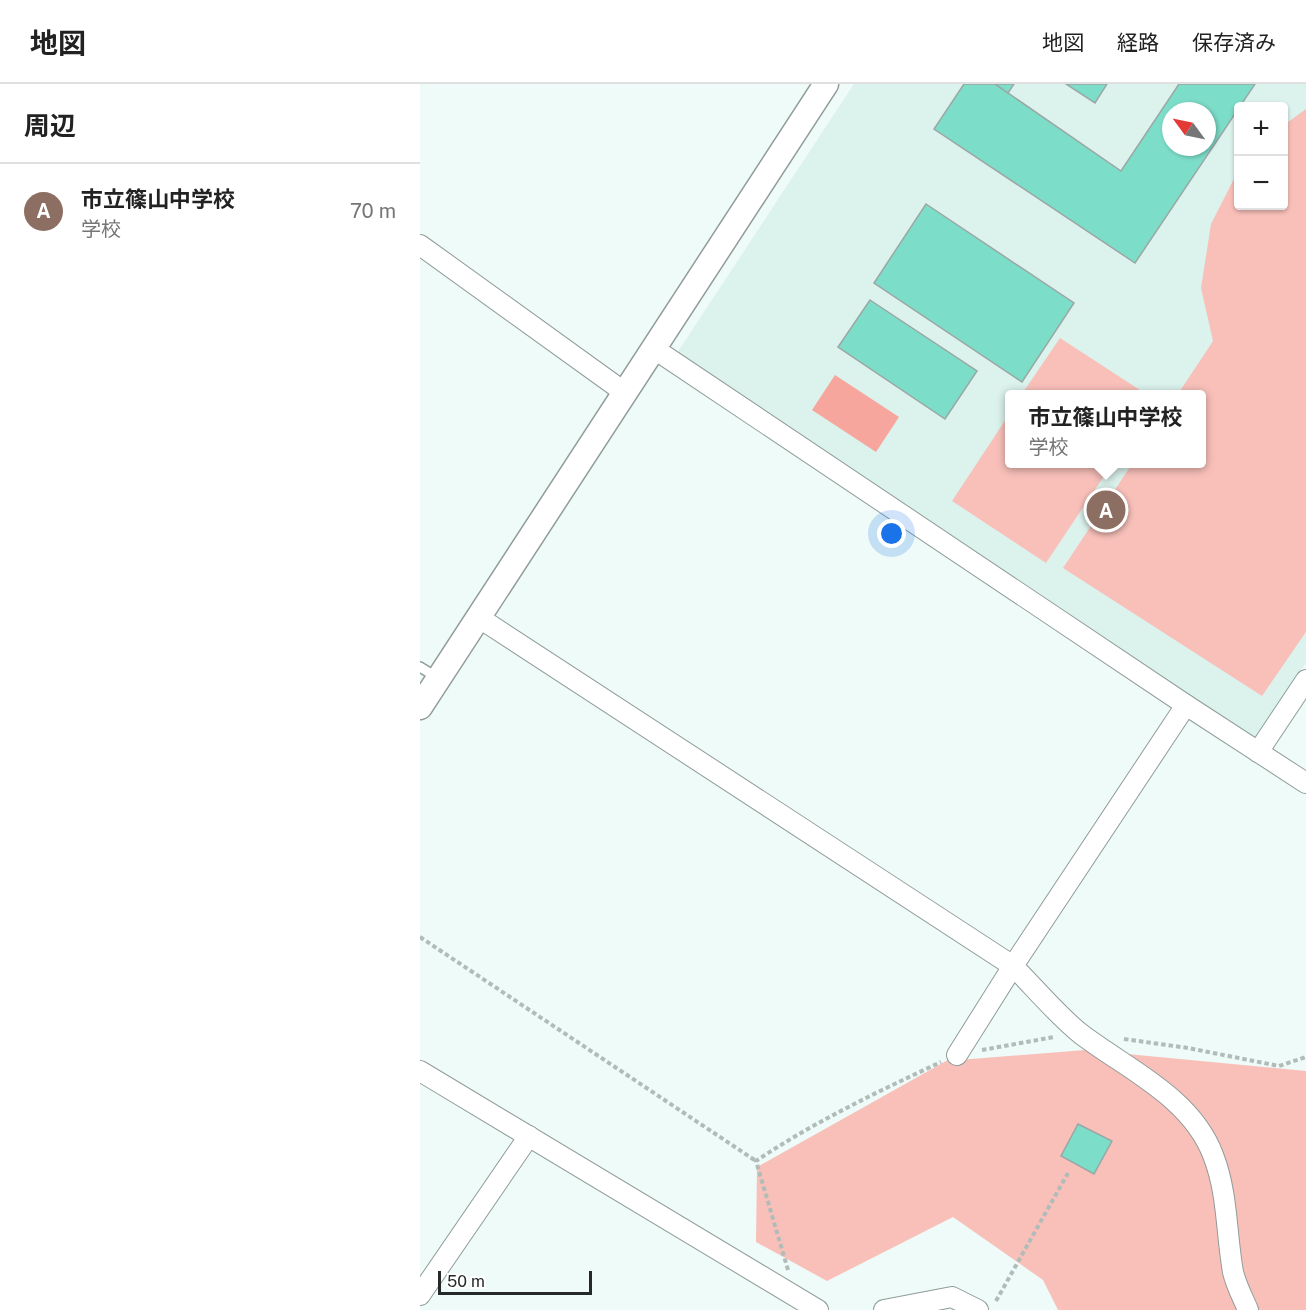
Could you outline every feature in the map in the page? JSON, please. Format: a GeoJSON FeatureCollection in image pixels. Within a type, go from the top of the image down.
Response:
{"type":"FeatureCollection","features":[{"type":"Feature","properties":{"kind":"street"},"geometry":{"type":"LineString","coordinates":[[420,707],[429,673],[478,617],[826,84]]}},
{"type":"Feature","properties":{"kind":"street"},"geometry":{"type":"LineString","coordinates":[[420,245],[624,392]]}},
{"type":"Feature","properties":{"kind":"street"},"geometry":{"type":"LineString","coordinates":[[653,348],[1306,783]]}},
{"type":"Feature","properties":{"kind":"street"},"geometry":{"type":"LineString","coordinates":[[478,617],[1013,966],[1079,1033],[1142,1075],[1182,1109],[1196,1124],[1213,1154],[1224,1194],[1234,1274],[1248,1310]]}},
{"type":"Feature","properties":{"kind":"street"},"geometry":{"type":"LineString","coordinates":[[1258,752],[1306,680]]}},
{"type":"Feature","properties":{"kind":"street"},"geometry":{"type":"LineString","coordinates":[[957,1055],[1013,966],[1186,705]]}},
{"type":"Feature","properties":{"kind":"street"},"geometry":{"type":"LineString","coordinates":[[420,1071],[818,1310]]}},
{"type":"Feature","properties":{"kind":"street"},"geometry":{"type":"LineString","coordinates":[[420,1295],[529,1136]]}},
{"type":"Feature","properties":{"kind":"street"},"geometry":{"type":"LineString","coordinates":[[884,1310],[952,1297],[978,1310]]}},
{"type":"Feature","properties":{"kind":"path"},"geometry":{"type":"LineString","coordinates":[[420,937],[756,1161],[796,1296]]}},
{"type":"Feature","properties":{"kind":"path"},"geometry":{"type":"LineString","coordinates":[[756,1161],[794,1135],[957,1055],[1079,1033]]}},
{"type":"Feature","properties":{"kind":"path"},"geometry":{"type":"LineString","coordinates":[[1123,1039],[1188,1048],[1279,1065],[1306,1057]]}},
{"type":"Feature","properties":{"kind":"path"},"geometry":{"type":"LineString","coordinates":[[991,1310],[1068,1173]]}},
{"type":"Feature","properties":{"kind":"shaded area"},"geometry":{"type":"Polygon","coordinates":[[[854,84],[1306,84],[1306,663],[1254,741],[675,356],[854,84]]]}},
{"type":"Feature","properties":{"kind":"shaded area"},"geometry":{"type":"Polygon","coordinates":[[[1306,109],[1306,632],[1262,696],[1063,568],[1129,468],[1206,468],[1206,390],[1181,390],[1213,341],[1201,288],[1211,224],[1234,179],[1234,210],[1288,210],[1288,122],[1306,109]]]}},
{"type":"Feature","properties":{"kind":"shaded area"},"geometry":{"type":"Polygon","coordinates":[[[1060,338],[1140,390],[1025,390],[1060,338]]]}},
{"type":"Feature","properties":{"kind":"shaded area"},"geometry":{"type":"Polygon","coordinates":[[[835,375],[899,417],[876,452],[812,410],[835,375]]]}},
{"type":"Feature","properties":{"kind":"shaded area"},"geometry":{"type":"Polygon","coordinates":[[[1005,421],[1005,468],[1109,468],[1046,563],[952,501],[1005,421]]]}},
{"type":"Feature","properties":{"kind":"shaded area"},"geometry":{"type":"Polygon","coordinates":[[[1085,1050],[1306,1071],[1306,1310],[1058,1310],[1043,1280],[953,1217],[827,1281],[756,1242],[757,1167],[946,1061],[1085,1050]]]}},
{"type":"Feature","properties":{"kind":"building"},"geometry":{"type":"Polygon","coordinates":[[[964,84],[995,84],[1121,171],[1162,110],[1162,156],[1207,156],[1135,263],[934,129],[964,84]]]}},
{"type":"Feature","properties":{"kind":"building"},"geometry":{"type":"Polygon","coordinates":[[[995,84],[1014,84],[1008,93],[995,84]]]}},
{"type":"Feature","properties":{"kind":"building"},"geometry":{"type":"Polygon","coordinates":[[[1066,84],[1107,84],[1095,103],[1066,84]]]}},
{"type":"Feature","properties":{"kind":"building"},"geometry":{"type":"Polygon","coordinates":[[[1179,84],[1255,84],[1243,102],[1234,102],[1234,115],[1216,142],[1216,102],[1167,102],[1179,84]]]}},
{"type":"Feature","properties":{"kind":"building"},"geometry":{"type":"Polygon","coordinates":[[[926,204],[1074,303],[1022,382],[874,283],[926,204]]]}},
{"type":"Feature","properties":{"kind":"building"},"geometry":{"type":"Polygon","coordinates":[[[870,300],[977,371],[945,419],[838,347],[870,300]]]}},
{"type":"Feature","properties":{"kind":"building"},"geometry":{"type":"Polygon","coordinates":[[[1078,1124],[1112,1141],[1094,1174],[1061,1156],[1078,1124]]]}},
{"type":"Feature","properties":{"kind":"place","name":"市立篠山中学校"},"geometry":{"type":"Point","coordinates":[1106,510]}}]}
